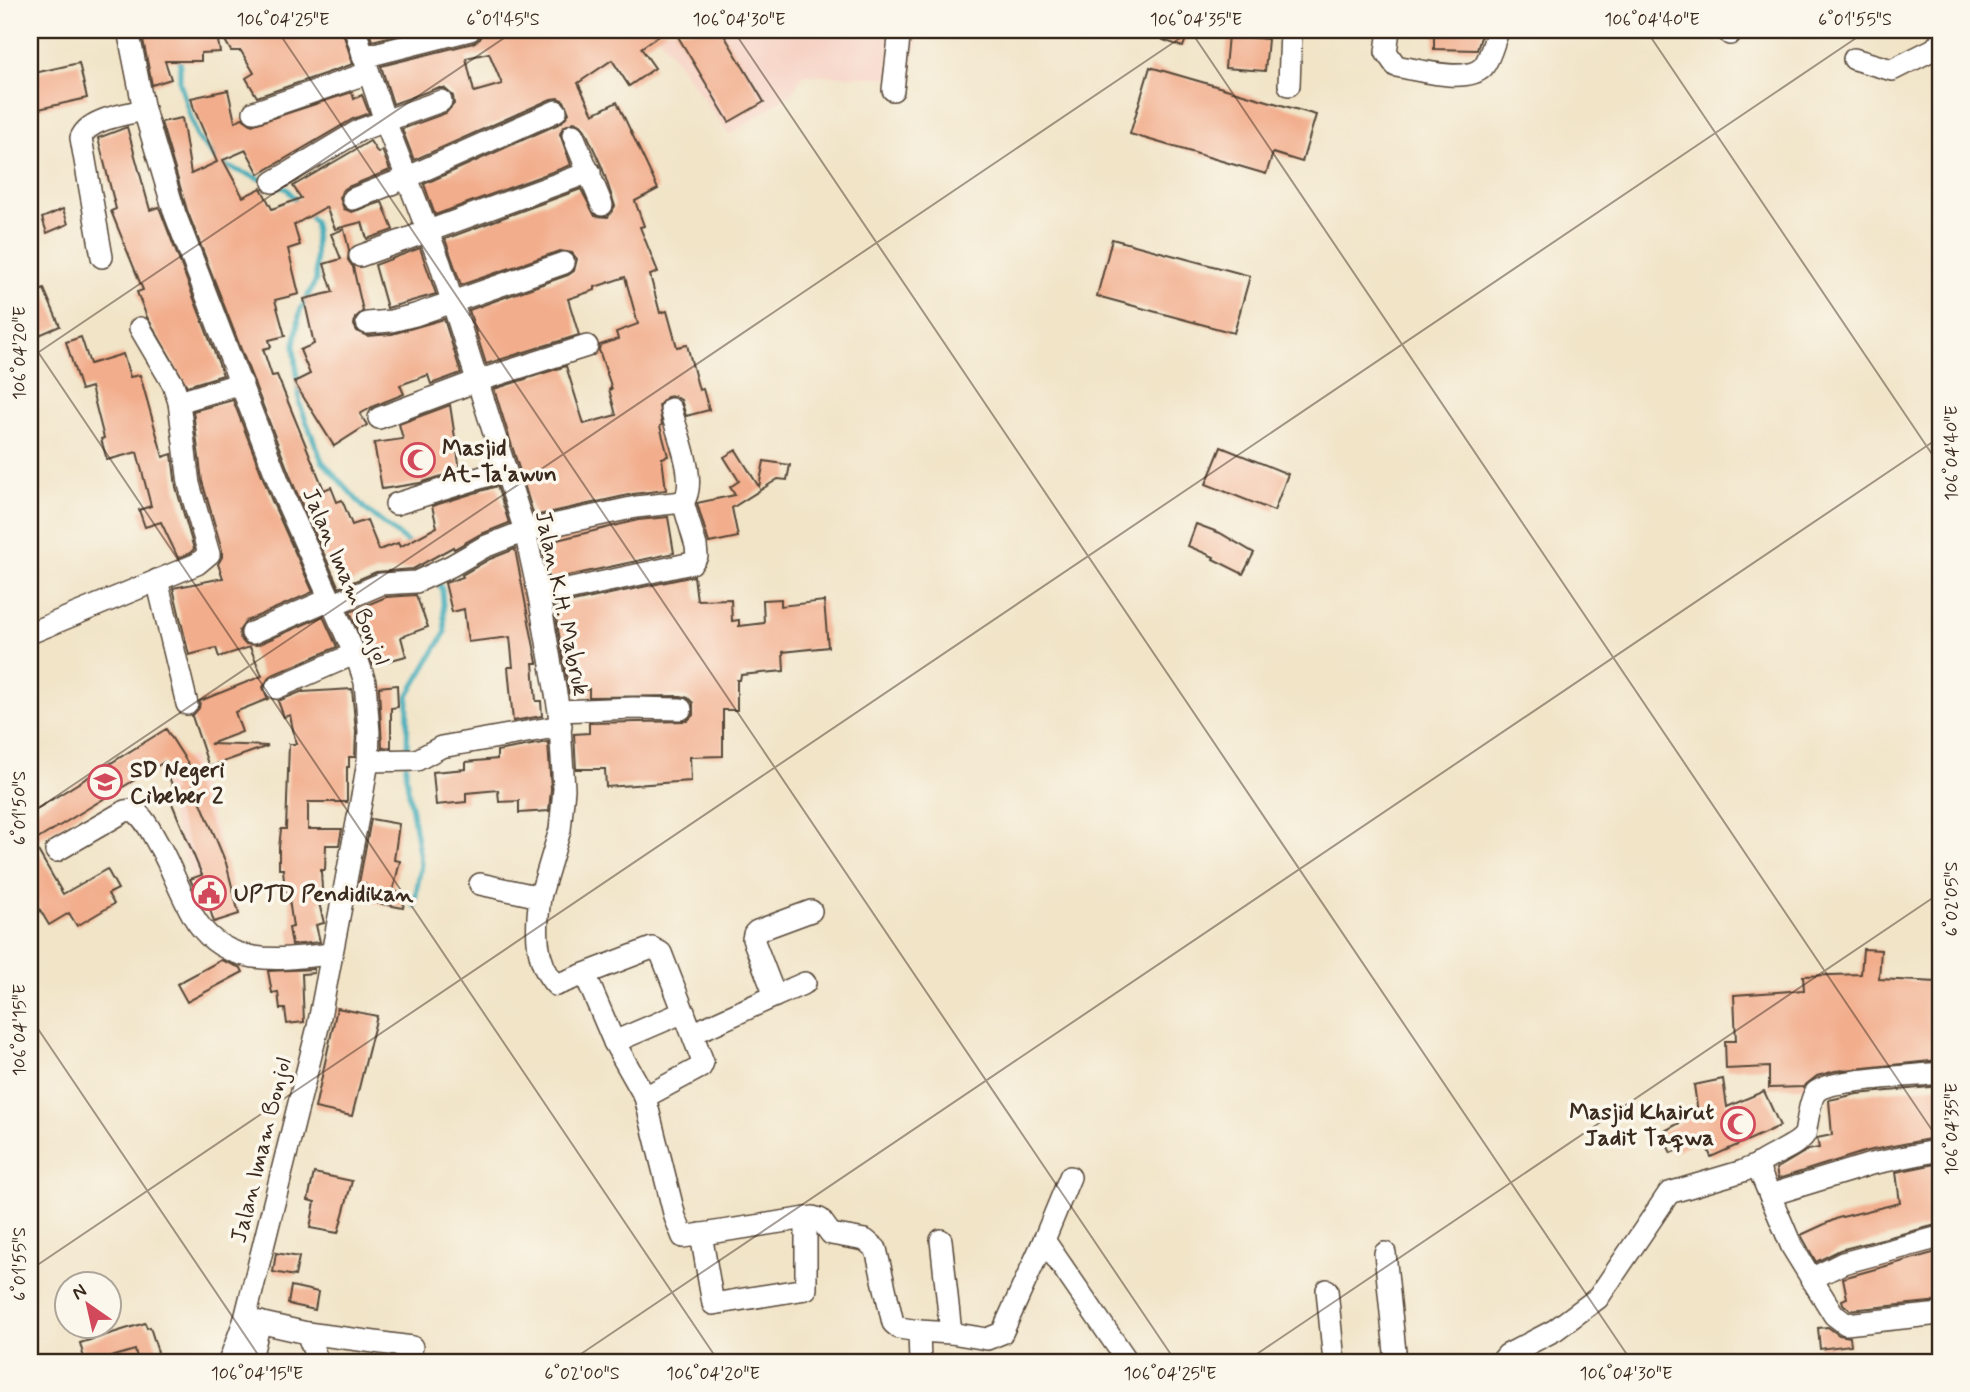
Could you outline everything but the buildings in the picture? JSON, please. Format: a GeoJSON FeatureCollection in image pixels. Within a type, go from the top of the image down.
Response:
{"type":"FeatureCollection","features":[{"type":"Feature","properties":{"kind":"street","name":"Jalan Imam Bonjol"},"geometry":{"type":"LineString","coordinates":[[128,30],[144,110],[175,214],[284,496],[354,654],[365,681],[366,692],[368,761],[318,1027],[253,1321],[229,1362]]}},
{"type":"Feature","properties":{"kind":"street","name":"Jalan K.H. Mabruk"},"geometry":{"type":"LineString","coordinates":[[355,30],[384,121],[429,232],[525,531],[560,718],[564,789],[560,830],[540,897],[538,940],[547,976],[556,985],[585,974]]}},
{"type":"Feature","properties":{"kind":"street"},"geometry":{"type":"LineString","coordinates":[[254,112],[366,65],[470,30]]}},
{"type":"Feature","properties":{"kind":"street"},"geometry":{"type":"LineString","coordinates":[[893,90],[900,30]]}},
{"type":"Feature","properties":{"kind":"street"},"geometry":{"type":"LineString","coordinates":[[1289,85],[1291,30]]}},
{"type":"Feature","properties":{"kind":"street"},"geometry":{"type":"LineString","coordinates":[[1389,30],[1386,52],[1396,66],[1436,74],[1470,74],[1483,66],[1498,31]]}},
{"type":"Feature","properties":{"kind":"street"},"geometry":{"type":"LineString","coordinates":[[1854,59],[1892,70],[1934,49],[1940,42]]}},
{"type":"Feature","properties":{"kind":"street"},"geometry":{"type":"LineString","coordinates":[[273,181],[360,130],[441,101]]}},
{"type":"Feature","properties":{"kind":"street"},"geometry":{"type":"LineString","coordinates":[[102,257],[81,138],[84,131],[99,122],[144,110]]}},
{"type":"Feature","properties":{"kind":"street"},"geometry":{"type":"LineString","coordinates":[[353,199],[556,111]]}},
{"type":"Feature","properties":{"kind":"street"},"geometry":{"type":"LineString","coordinates":[[573,135],[602,205]]}},
{"type":"Feature","properties":{"kind":"street"},"geometry":{"type":"LineString","coordinates":[[360,256],[590,172]]}},
{"type":"Feature","properties":{"kind":"street"},"geometry":{"type":"LineString","coordinates":[[367,323],[415,315],[564,263]]}},
{"type":"Feature","properties":{"kind":"street"},"geometry":{"type":"LineString","coordinates":[[30,633],[197,564],[209,554],[189,484],[179,402],[166,370],[140,328]]}},
{"type":"Feature","properties":{"kind":"street"},"geometry":{"type":"LineString","coordinates":[[379,418],[477,381],[587,346]]}},
{"type":"Feature","properties":{"kind":"street"},"geometry":{"type":"LineString","coordinates":[[179,402],[242,383]]}},
{"type":"Feature","properties":{"kind":"street"},"geometry":{"type":"LineString","coordinates":[[252,633],[382,584],[416,582],[484,547],[525,531],[636,507],[683,502],[688,496],[690,483],[671,408]]}},
{"type":"Feature","properties":{"kind":"street"},"geometry":{"type":"LineString","coordinates":[[396,504],[505,470]]}},
{"type":"Feature","properties":{"kind":"street"},"geometry":{"type":"LineString","coordinates":[[539,596],[692,563],[697,556],[696,546],[683,502]]}},
{"type":"Feature","properties":{"kind":"street"},"geometry":{"type":"LineString","coordinates":[[157,580],[187,704]]}},
{"type":"Feature","properties":{"kind":"street"},"geometry":{"type":"LineString","coordinates":[[276,688],[354,654]]}},
{"type":"Feature","properties":{"kind":"street"},"geometry":{"type":"LineString","coordinates":[[368,761],[410,761],[442,747],[560,718],[633,708],[681,709]]}},
{"type":"Feature","properties":{"kind":"street"},"geometry":{"type":"LineString","coordinates":[[56,851],[125,811],[133,810],[152,833],[198,923],[221,945],[248,957],[264,960],[331,954]]}},
{"type":"Feature","properties":{"kind":"street"},"geometry":{"type":"LineString","coordinates":[[480,884],[540,897]]}},
{"type":"Feature","properties":{"kind":"street"},"geometry":{"type":"LineString","coordinates":[[775,996],[753,939],[754,934],[811,911]]}},
{"type":"Feature","properties":{"kind":"street"},"geometry":{"type":"LineString","coordinates":[[645,1097],[703,1065],[694,1033],[661,953],[652,948],[585,974],[614,1042],[645,1097],[678,1228],[683,1237],[806,1218],[820,1219],[831,1234],[865,1240],[876,1249],[893,1323],[899,1328],[987,1339],[1003,1333],[1070,1177]]}},
{"type":"Feature","properties":{"kind":"street"},"geometry":{"type":"LineString","coordinates":[[694,1033],[805,983]]}},
{"type":"Feature","properties":{"kind":"street"},"geometry":{"type":"LineString","coordinates":[[614,1042],[684,1012]]}},
{"type":"Feature","properties":{"kind":"street"},"geometry":{"type":"LineString","coordinates":[[1501,1362],[1507,1355],[1555,1330],[1598,1298],[1669,1193],[1743,1171],[1802,1139],[1814,1095],[1819,1089],[1847,1082],[1940,1073]]}},
{"type":"Feature","properties":{"kind":"street"},"geometry":{"type":"LineString","coordinates":[[1770,1195],[1871,1164],[1940,1150]]}},
{"type":"Feature","properties":{"kind":"street"},"geometry":{"type":"LineString","coordinates":[[1757,1165],[1792,1247],[1834,1315],[1846,1324],[1940,1314]]}},
{"type":"Feature","properties":{"kind":"street"},"geometry":{"type":"LineString","coordinates":[[701,1234],[713,1304],[806,1289],[806,1218]]}},
{"type":"Feature","properties":{"kind":"street"},"geometry":{"type":"LineString","coordinates":[[1811,1279],[1843,1264],[1940,1237]]}},
{"type":"Feature","properties":{"kind":"street"},"geometry":{"type":"LineString","coordinates":[[941,1240],[951,1333]]}},
{"type":"Feature","properties":{"kind":"street"},"geometry":{"type":"LineString","coordinates":[[1044,1240],[1128,1362]]}},
{"type":"Feature","properties":{"kind":"street"},"geometry":{"type":"LineString","coordinates":[[1385,1253],[1396,1362]]}},
{"type":"Feature","properties":{"kind":"street"},"geometry":{"type":"LineString","coordinates":[[1327,1290],[1334,1362]]}},
{"type":"Feature","properties":{"kind":"street"},"geometry":{"type":"LineString","coordinates":[[250,1362],[253,1321],[307,1333],[412,1347]]}},
{"type":"Feature","properties":{"kind":"street"},"geometry":{"type":"LineString","coordinates":[[919,1331],[920,1362]]}},
{"type":"Feature","properties":{"kind":"street"},"geometry":{"type":"LineString","coordinates":[[307,1333],[318,1362]]}},
{"type":"Feature","properties":{"kind":"shaded area"},"geometry":{"type":"Polygon","coordinates":[[[654,30],[920,30],[910,78],[803,75],[791,94],[729,135],[654,30]]]}},
{"type":"Feature","properties":{"kind":"shaded area"},"geometry":{"type":"Polygon","coordinates":[[[192,756],[227,865],[191,877],[156,768],[192,756]]]}},
{"type":"Feature","properties":{"kind":"waterway"},"geometry":{"type":"LineString","coordinates":[[180,54],[180,83],[197,137],[220,164],[268,182]]}},
{"type":"Feature","properties":{"kind":"waterway"},"geometry":{"type":"LineString","coordinates":[[277,185],[287,189],[298,203]]}},
{"type":"Feature","properties":{"kind":"waterway"},"geometry":{"type":"LineString","coordinates":[[307,213],[315,223],[316,280],[300,311],[294,346],[300,405],[322,461],[365,509],[413,547]]}},
{"type":"Feature","properties":{"kind":"waterway"},"geometry":{"type":"LineString","coordinates":[[407,755],[408,696],[445,633],[442,589],[435,578]]}},
{"type":"Feature","properties":{"kind":"waterway"},"geometry":{"type":"LineString","coordinates":[[406,765],[421,864],[414,906]]}},
{"type":"Feature","properties":{"kind":"place","name":"Masjid At-Ta'awun"},"geometry":{"type":"Point","coordinates":[418,460]}},
{"type":"Feature","properties":{"kind":"place","name":"SD Negeri Cibeber 2"},"geometry":{"type":"Point","coordinates":[105,782]}},
{"type":"Feature","properties":{"kind":"place","name":"UPTD Pendidikan"},"geometry":{"type":"Point","coordinates":[209,893]}},
{"type":"Feature","properties":{"kind":"place","name":"Masjid Khairut Jadit Taqwa"},"geometry":{"type":"Point","coordinates":[1738,1124]}}]}
